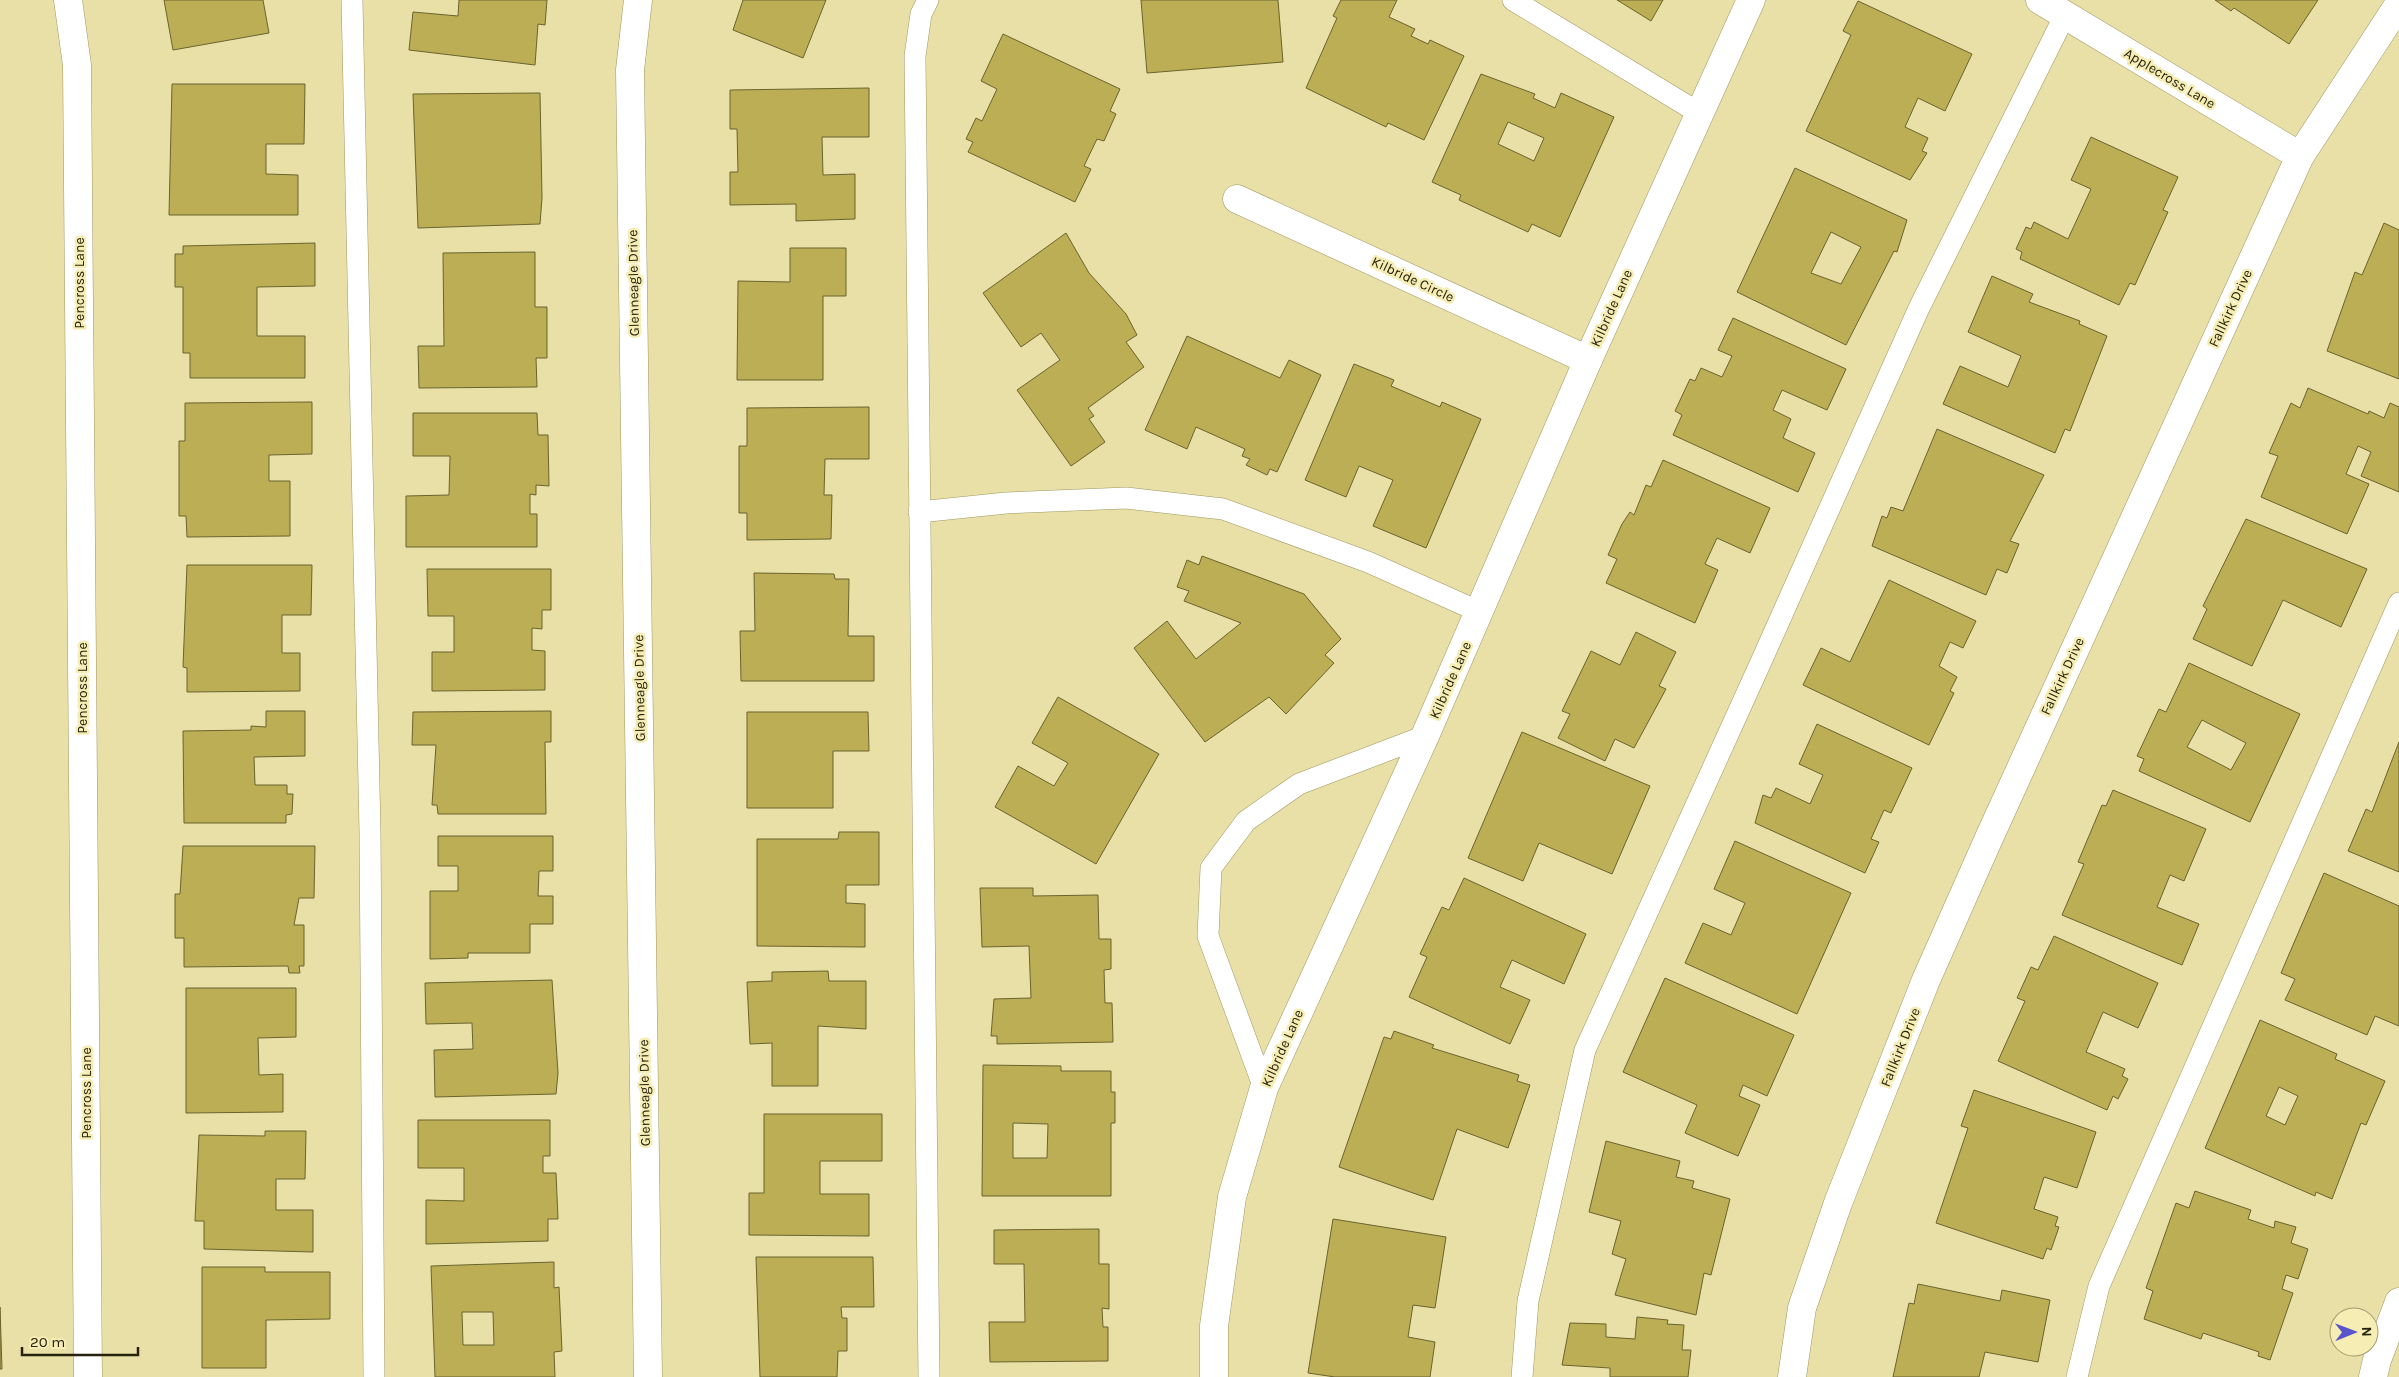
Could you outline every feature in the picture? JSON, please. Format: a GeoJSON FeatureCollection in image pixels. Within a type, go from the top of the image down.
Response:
{"type":"FeatureCollection","features":[{"type":"Feature","properties":{"kind":"street","name":"Pencross Lane"},"geometry":{"type":"LineString","coordinates":[[68,0],[77,65],[88,1377]]}},
{"type":"Feature","properties":{"kind":"street","name":"Glenneagle Drive"},"geometry":{"type":"LineString","coordinates":[[638,0],[630,70],[648,1377]]}},
{"type":"Feature","properties":{"kind":"street","name":"Kilbride Lane"},"geometry":{"type":"LineString","coordinates":[[1214,1377],[1214,1326],[1232,1197],[1264,1088],[1425,736],[1588,360],[1751,0]]}},
{"type":"Feature","properties":{"kind":"street","name":"Applecross Lane"},"geometry":{"type":"LineString","coordinates":[[2040,0],[2300,156]]}},
{"type":"Feature","properties":{"kind":"street","name":"Fallkirk Drive"},"geometry":{"type":"LineString","coordinates":[[1792,1377],[1802,1308],[1832,1220],[1926,980],[1988,838],[2300,156],[2399,4]]}},
{"type":"Feature","properties":{"kind":"street","name":"Kilbride Circle"},"geometry":{"type":"LineString","coordinates":[[1237,199],[1588,360]]}},
{"type":"Feature","properties":{"kind":"street"},"geometry":{"type":"LineString","coordinates":[[2373,1377],[2377,1360],[2399,1302]]}},
{"type":"Feature","properties":{"kind":"lane"},"geometry":{"type":"LineString","coordinates":[[352,0],[370,832],[374,1377]]}},
{"type":"Feature","properties":{"kind":"lane"},"geometry":{"type":"LineString","coordinates":[[928,0],[921,14],[915,56],[929,1377]]}},
{"type":"Feature","properties":{"kind":"lane"},"geometry":{"type":"LineString","coordinates":[[1512,0],[1700,113]]}},
{"type":"Feature","properties":{"kind":"lane"},"geometry":{"type":"LineString","coordinates":[[1522,1377],[1528,1301],[1585,1050],[1919,308],[2065,15]]}},
{"type":"Feature","properties":{"kind":"lane"},"geometry":{"type":"LineString","coordinates":[[919,512],[1006,503],[1126,498],[1223,509],[1368,562],[1480,612]]}},
{"type":"Feature","properties":{"kind":"lane"},"geometry":{"type":"LineString","coordinates":[[2077,1377],[2099,1286],[2399,603]]}},
{"type":"Feature","properties":{"kind":"lane"},"geometry":{"type":"LineString","coordinates":[[1264,1088],[1208,936],[1211,868],[1246,821],[1299,784],[1425,736]]}},
{"type":"Feature","properties":{"kind":"building"},"geometry":{"type":"Polygon","coordinates":[[[164,0],[263,0],[269,33],[173,50],[164,0]]]}},
{"type":"Feature","properties":{"kind":"building"},"geometry":{"type":"Polygon","coordinates":[[[459,0],[547,0],[545,25],[538,24],[535,65],[409,50],[413,12],[458,16],[459,0]]]}},
{"type":"Feature","properties":{"kind":"building"},"geometry":{"type":"Polygon","coordinates":[[[743,0],[826,0],[803,58],[733,30],[743,0]]]}},
{"type":"Feature","properties":{"kind":"building"},"geometry":{"type":"Polygon","coordinates":[[[1141,0],[1278,0],[1283,62],[1147,73],[1141,0]]]}},
{"type":"Feature","properties":{"kind":"building"},"geometry":{"type":"Polygon","coordinates":[[[1341,0],[1397,0],[1389,17],[1415,29],[1411,36],[1428,44],[1430,40],[1464,56],[1424,140],[1388,123],[1386,127],[1306,88],[1337,18],[1333,16],[1341,0]]]}},
{"type":"Feature","properties":{"kind":"building"},"geometry":{"type":"Polygon","coordinates":[[[1617,0],[1663,0],[1651,21],[1617,0]]]}},
{"type":"Feature","properties":{"kind":"building"},"geometry":{"type":"Polygon","coordinates":[[[2215,0],[2318,0],[2289,44],[2234,8],[2231,11],[2215,0]]]}},
{"type":"Feature","properties":{"kind":"building"},"geometry":{"type":"Polygon","coordinates":[[[1858,1],[1972,54],[1945,111],[1918,98],[1905,127],[1928,138],[1922,151],[1927,153],[1910,180],[1806,131],[1851,35],[1843,31],[1858,1]]]}},
{"type":"Feature","properties":{"kind":"building"},"geometry":{"type":"Polygon","coordinates":[[[1003,34],[1120,89],[1110,111],[1116,114],[1104,141],[1097,139],[1084,166],[1091,169],[1075,202],[968,152],[973,142],[966,139],[976,118],[982,121],[997,89],[981,81],[1003,34]]]}},
{"type":"Feature","properties":{"kind":"building"},"geometry":{"type":"Polygon","coordinates":[[[1481,74],[1535,94],[1533,98],[1555,108],[1561,93],[1614,117],[1560,237],[1532,224],[1528,232],[1459,200],[1461,195],[1432,182],[1481,74]],[[1508,122],[1498,144],[1534,161],[1544,138],[1508,122]]]}},
{"type":"Feature","properties":{"kind":"building"},"geometry":{"type":"Polygon","coordinates":[[[172,84],[305,84],[304,144],[266,144],[266,174],[298,175],[298,215],[169,215],[172,84]]]}},
{"type":"Feature","properties":{"kind":"building"},"geometry":{"type":"Polygon","coordinates":[[[869,88],[869,137],[822,137],[823,175],[855,174],[855,219],[796,221],[796,204],[730,205],[730,172],[738,172],[737,129],[730,129],[730,90],[869,88]]]}},
{"type":"Feature","properties":{"kind":"building"},"geometry":{"type":"Polygon","coordinates":[[[540,93],[542,198],[540,224],[418,228],[413,94],[540,93]]]}},
{"type":"Feature","properties":{"kind":"building"},"geometry":{"type":"Polygon","coordinates":[[[2091,137],[2178,177],[2163,210],[2168,212],[2135,285],[2130,283],[2119,305],[2020,259],[2022,252],[2016,249],[2026,227],[2031,229],[2034,222],[2068,239],[2091,189],[2071,180],[2091,137]]]}},
{"type":"Feature","properties":{"kind":"building"},"geometry":{"type":"Polygon","coordinates":[[[1795,168],[1907,220],[1897,252],[1894,251],[1846,345],[1737,292],[1795,168]],[[1831,232],[1811,273],[1841,284],[1861,247],[1831,232]]]}},
{"type":"Feature","properties":{"kind":"building"},"geometry":{"type":"Polygon","coordinates":[[[2384,223],[2399,230],[2399,379],[2327,351],[2355,272],[2362,275],[2384,223]]]}},
{"type":"Feature","properties":{"kind":"building"},"geometry":{"type":"Polygon","coordinates":[[[1066,233],[1089,273],[1126,314],[1137,335],[1126,342],[1144,367],[1088,408],[1094,416],[1089,419],[1105,442],[1071,466],[1017,390],[1060,360],[1041,333],[1021,347],[983,293],[1066,233]]]}},
{"type":"Feature","properties":{"kind":"building"},"geometry":{"type":"Polygon","coordinates":[[[315,243],[315,286],[257,287],[257,336],[305,336],[305,378],[190,378],[190,353],[183,353],[183,287],[175,287],[175,254],[183,254],[183,246],[315,243]]]}},
{"type":"Feature","properties":{"kind":"building"},"geometry":{"type":"Polygon","coordinates":[[[790,248],[846,248],[846,296],[823,296],[823,380],[737,380],[738,281],[790,282],[790,248]]]}},
{"type":"Feature","properties":{"kind":"building"},"geometry":{"type":"Polygon","coordinates":[[[535,252],[535,307],[547,307],[547,358],[536,358],[537,387],[419,388],[418,346],[444,346],[443,253],[535,252]]]}},
{"type":"Feature","properties":{"kind":"building"},"geometry":{"type":"Polygon","coordinates":[[[1992,276],[2033,294],[2029,302],[2080,321],[2079,324],[2107,336],[2070,431],[2065,429],[2055,453],[1943,404],[1960,366],[2008,387],[2021,356],[1968,332],[1992,276]]]}},
{"type":"Feature","properties":{"kind":"building"},"geometry":{"type":"Polygon","coordinates":[[[1733,318],[1846,369],[1827,410],[1782,390],[1773,410],[1791,419],[1783,438],[1815,453],[1798,492],[1673,435],[1682,415],[1675,411],[1690,379],[1695,381],[1701,368],[1722,377],[1732,356],[1718,350],[1733,318]]]}},
{"type":"Feature","properties":{"kind":"building"},"geometry":{"type":"Polygon","coordinates":[[[1187,336],[1280,378],[1289,360],[1321,375],[1277,472],[1270,469],[1267,475],[1246,465],[1250,459],[1242,456],[1245,449],[1196,427],[1187,449],[1145,430],[1187,336]]]}},
{"type":"Feature","properties":{"kind":"building"},"geometry":{"type":"Polygon","coordinates":[[[1354,364],[1394,380],[1391,386],[1440,407],[1442,402],[1481,419],[1426,548],[1373,526],[1393,480],[1359,466],[1346,497],[1305,480],[1354,364]]]}},
{"type":"Feature","properties":{"kind":"building"},"geometry":{"type":"Polygon","coordinates":[[[2308,388],[2368,414],[2369,411],[2384,418],[2390,403],[2399,407],[2399,492],[2361,476],[2371,452],[2358,446],[2346,474],[2369,484],[2347,534],[2261,497],[2278,456],[2269,453],[2291,403],[2300,408],[2308,388]]]}},
{"type":"Feature","properties":{"kind":"building"},"geometry":{"type":"Polygon","coordinates":[[[312,402],[312,454],[269,455],[269,481],[290,481],[290,536],[187,537],[186,516],[179,516],[179,441],[185,441],[185,403],[312,402]]]}},
{"type":"Feature","properties":{"kind":"building"},"geometry":{"type":"Polygon","coordinates":[[[869,407],[869,459],[825,459],[824,495],[832,495],[831,539],[747,540],[747,513],[739,513],[739,446],[747,446],[747,408],[869,407]]]}},
{"type":"Feature","properties":{"kind":"building"},"geometry":{"type":"Polygon","coordinates":[[[413,413],[537,413],[538,435],[548,435],[549,486],[536,485],[536,495],[530,494],[530,514],[537,514],[537,547],[406,547],[406,496],[449,495],[450,456],[413,456],[413,413]]]}},
{"type":"Feature","properties":{"kind":"building"},"geometry":{"type":"Polygon","coordinates":[[[1937,429],[2044,475],[2010,541],[2019,544],[2007,573],[1997,569],[1986,595],[1872,546],[1882,516],[1887,518],[1891,507],[1903,511],[1937,429]]]}},
{"type":"Feature","properties":{"kind":"building"},"geometry":{"type":"Polygon","coordinates":[[[1663,460],[1770,508],[1750,553],[1717,538],[1705,564],[1718,570],[1695,623],[1606,583],[1617,559],[1608,555],[1622,524],[1630,512],[1634,515],[1646,485],[1651,487],[1663,460]]]}},
{"type":"Feature","properties":{"kind":"building"},"geometry":{"type":"Polygon","coordinates":[[[2246,519],[2367,569],[2341,627],[2283,600],[2252,666],[2193,639],[2207,609],[2203,606],[2246,519]]]}},
{"type":"Feature","properties":{"kind":"building"},"geometry":{"type":"Polygon","coordinates":[[[1202,556],[1304,594],[1341,639],[1325,655],[1334,663],[1286,714],[1269,697],[1205,742],[1134,648],[1167,621],[1196,659],[1241,623],[1184,601],[1189,591],[1177,587],[1187,560],[1199,565],[1202,556]]]}},
{"type":"Feature","properties":{"kind":"building"},"geometry":{"type":"Polygon","coordinates":[[[187,565],[312,565],[311,615],[282,615],[282,653],[300,653],[300,691],[187,692],[187,668],[183,667],[187,565]]]}},
{"type":"Feature","properties":{"kind":"building"},"geometry":{"type":"Polygon","coordinates":[[[427,569],[551,569],[551,610],[542,610],[542,629],[532,628],[532,650],[545,651],[545,690],[432,691],[432,652],[454,652],[454,616],[428,616],[427,569]]]}},
{"type":"Feature","properties":{"kind":"building"},"geometry":{"type":"Polygon","coordinates":[[[754,573],[834,574],[835,579],[849,579],[848,636],[874,636],[874,681],[741,681],[740,631],[755,631],[754,573]]]}},
{"type":"Feature","properties":{"kind":"building"},"geometry":{"type":"Polygon","coordinates":[[[1889,580],[1976,621],[1963,648],[1950,642],[1939,666],[1957,677],[1950,691],[1954,693],[1929,745],[1803,685],[1821,648],[1850,662],[1889,580]]]}},
{"type":"Feature","properties":{"kind":"building"},"geometry":{"type":"Polygon","coordinates":[[[1636,632],[1676,652],[1659,686],[1666,689],[1634,748],[1615,739],[1605,761],[1558,738],[1570,714],[1562,711],[1591,651],[1620,665],[1636,632]]]}},
{"type":"Feature","properties":{"kind":"building"},"geometry":{"type":"Polygon","coordinates":[[[2189,663],[2300,714],[2250,822],[2139,771],[2144,759],[2137,756],[2159,709],[2166,712],[2189,663]],[[2202,720],[2187,747],[2231,770],[2246,743],[2202,720]]]}},
{"type":"Feature","properties":{"kind":"building"},"geometry":{"type":"Polygon","coordinates":[[[1058,697],[1159,754],[1096,864],[995,807],[1018,766],[1054,786],[1068,763],[1032,743],[1058,697]]]}},
{"type":"Feature","properties":{"kind":"building"},"geometry":{"type":"Polygon","coordinates":[[[266,711],[305,711],[305,756],[254,757],[255,785],[287,785],[287,794],[293,794],[292,814],[286,815],[286,823],[184,823],[183,731],[251,730],[251,726],[266,727],[266,711]]]}},
{"type":"Feature","properties":{"kind":"building"},"geometry":{"type":"Polygon","coordinates":[[[551,711],[551,742],[545,742],[546,814],[438,814],[437,805],[432,805],[436,745],[412,745],[413,712],[551,711]]]}},
{"type":"Feature","properties":{"kind":"building"},"geometry":{"type":"Polygon","coordinates":[[[747,712],[868,712],[869,751],[833,751],[833,808],[747,808],[747,712]]]}},
{"type":"Feature","properties":{"kind":"building"},"geometry":{"type":"Polygon","coordinates":[[[1817,724],[1912,768],[1891,813],[1884,810],[1871,839],[1879,842],[1865,873],[1755,823],[1763,795],[1771,798],[1776,788],[1810,804],[1823,775],[1799,764],[1817,724]]]}},
{"type":"Feature","properties":{"kind":"building"},"geometry":{"type":"Polygon","coordinates":[[[1522,732],[1650,786],[1612,874],[1539,843],[1523,881],[1468,858],[1522,732]]]}},
{"type":"Feature","properties":{"kind":"building"},"geometry":{"type":"Polygon","coordinates":[[[2399,742],[2399,872],[2348,851],[2366,809],[2372,812],[2399,742]]]}},
{"type":"Feature","properties":{"kind":"building"},"geometry":{"type":"Polygon","coordinates":[[[2113,790],[2206,829],[2184,881],[2170,875],[2157,907],[2199,924],[2182,965],[2062,915],[2084,864],[2078,862],[2102,805],[2106,806],[2113,790]]]}},
{"type":"Feature","properties":{"kind":"building"},"geometry":{"type":"Polygon","coordinates":[[[839,832],[879,832],[879,885],[846,885],[846,903],[865,904],[865,947],[757,946],[757,839],[838,839],[839,832]]]}},
{"type":"Feature","properties":{"kind":"building"},"geometry":{"type":"Polygon","coordinates":[[[438,836],[553,836],[553,871],[539,871],[538,896],[553,896],[553,924],[530,924],[530,953],[468,953],[468,958],[430,959],[430,891],[458,891],[458,866],[438,866],[438,836]]]}},
{"type":"Feature","properties":{"kind":"building"},"geometry":{"type":"Polygon","coordinates":[[[1735,841],[1851,893],[1797,1014],[1685,963],[1703,923],[1731,935],[1745,903],[1714,889],[1735,841]]]}},
{"type":"Feature","properties":{"kind":"building"},"geometry":{"type":"Polygon","coordinates":[[[183,846],[315,846],[314,898],[299,898],[294,925],[304,925],[304,966],[299,966],[300,973],[289,973],[288,966],[184,967],[184,938],[175,938],[175,894],[180,894],[183,846]]]}},
{"type":"Feature","properties":{"kind":"building"},"geometry":{"type":"Polygon","coordinates":[[[2324,873],[2399,906],[2399,1026],[2375,1016],[2367,1035],[2285,1000],[2295,979],[2281,973],[2324,873]]]}},
{"type":"Feature","properties":{"kind":"building"},"geometry":{"type":"Polygon","coordinates":[[[1464,878],[1586,934],[1564,984],[1512,960],[1500,987],[1530,1000],[1510,1044],[1409,997],[1427,957],[1420,954],[1442,907],[1449,910],[1464,878]]]}},
{"type":"Feature","properties":{"kind":"building"},"geometry":{"type":"Polygon","coordinates":[[[980,888],[1033,888],[1033,896],[1098,895],[1099,939],[1111,939],[1111,969],[1104,970],[1105,1003],[1112,1003],[1113,1042],[997,1044],[997,1036],[991,1036],[994,999],[1031,998],[1029,946],[982,947],[980,888]]]}},
{"type":"Feature","properties":{"kind":"building"},"geometry":{"type":"Polygon","coordinates":[[[2054,936],[2158,983],[2138,1028],[2103,1012],[2086,1052],[2125,1069],[2122,1076],[2128,1079],[2118,1099],[2113,1096],[2107,1110],[1998,1061],[2025,1001],[2017,998],[2031,967],[2038,970],[2054,936]]]}},
{"type":"Feature","properties":{"kind":"building"},"geometry":{"type":"Polygon","coordinates":[[[828,971],[829,981],[866,981],[866,1029],[818,1026],[818,1086],[772,1086],[772,1043],[750,1044],[747,982],[772,981],[772,972],[828,971]]]}},
{"type":"Feature","properties":{"kind":"building"},"geometry":{"type":"Polygon","coordinates":[[[1665,978],[1794,1035],[1767,1096],[1743,1085],[1739,1096],[1760,1105],[1738,1156],[1685,1133],[1697,1105],[1623,1072],[1665,978]]]}},
{"type":"Feature","properties":{"kind":"building"},"geometry":{"type":"Polygon","coordinates":[[[552,980],[558,1073],[556,1094],[435,1097],[434,1050],[473,1049],[472,1023],[426,1024],[425,983],[552,980]]]}},
{"type":"Feature","properties":{"kind":"building"},"geometry":{"type":"Polygon","coordinates":[[[186,988],[296,988],[296,1037],[258,1038],[259,1075],[283,1074],[283,1112],[186,1113],[186,988]]]}},
{"type":"Feature","properties":{"kind":"building"},"geometry":{"type":"Polygon","coordinates":[[[2260,1020],[2337,1054],[2335,1059],[2385,1081],[2366,1125],[2361,1123],[2332,1199],[2316,1192],[2315,1196],[2205,1148],[2260,1020]],[[2279,1087],[2266,1116],[2285,1125],[2298,1096],[2279,1087]]]}},
{"type":"Feature","properties":{"kind":"building"},"geometry":{"type":"Polygon","coordinates":[[[1394,1031],[1434,1045],[1432,1048],[1519,1075],[1517,1081],[1530,1085],[1508,1148],[1457,1129],[1433,1200],[1339,1167],[1384,1037],[1391,1039],[1394,1031]]]}},
{"type":"Feature","properties":{"kind":"building"},"geometry":{"type":"Polygon","coordinates":[[[983,1065],[1061,1066],[1061,1071],[1111,1071],[1111,1092],[1115,1092],[1115,1123],[1111,1123],[1111,1196],[982,1196],[983,1065]],[[1013,1123],[1013,1158],[1047,1158],[1048,1124],[1013,1123]]]}},
{"type":"Feature","properties":{"kind":"building"},"geometry":{"type":"Polygon","coordinates":[[[1974,1090],[2096,1132],[2077,1188],[2044,1177],[2034,1209],[2058,1217],[2055,1226],[2059,1227],[2051,1250],[2047,1248],[2043,1259],[1936,1223],[1968,1128],[1961,1126],[1974,1090]]]}},
{"type":"Feature","properties":{"kind":"building"},"geometry":{"type":"Polygon","coordinates":[[[764,1114],[882,1114],[882,1161],[820,1161],[820,1194],[869,1194],[869,1236],[749,1235],[749,1193],[764,1193],[764,1114]]]}},
{"type":"Feature","properties":{"kind":"building"},"geometry":{"type":"Polygon","coordinates":[[[418,1120],[550,1120],[550,1156],[543,1156],[543,1173],[556,1173],[558,1219],[548,1219],[548,1241],[426,1244],[426,1200],[464,1201],[464,1168],[418,1168],[418,1120]]]}},
{"type":"Feature","properties":{"kind":"building"},"geometry":{"type":"Polygon","coordinates":[[[265,1131],[306,1131],[305,1179],[276,1179],[276,1210],[313,1210],[313,1252],[204,1249],[204,1221],[195,1221],[199,1135],[265,1136],[265,1131]]]}},
{"type":"Feature","properties":{"kind":"building"},"geometry":{"type":"Polygon","coordinates":[[[1606,1141],[1680,1161],[1676,1177],[1694,1181],[1692,1188],[1730,1199],[1711,1275],[1704,1273],[1696,1315],[1615,1295],[1626,1259],[1612,1254],[1621,1221],[1589,1212],[1606,1141]]]}},
{"type":"Feature","properties":{"kind":"building"},"geometry":{"type":"Polygon","coordinates":[[[2195,1191],[2251,1210],[2248,1219],[2274,1228],[2275,1221],[2296,1227],[2291,1243],[2308,1249],[2298,1279],[2286,1275],[2282,1289],[2293,1293],[2270,1360],[2258,1356],[2259,1352],[2203,1333],[2201,1339],[2144,1319],[2153,1291],[2146,1288],[2176,1203],[2189,1208],[2195,1191]]]}},
{"type":"Feature","properties":{"kind":"building"},"geometry":{"type":"Polygon","coordinates":[[[1333,1219],[1446,1237],[1435,1308],[1413,1305],[1408,1337],[1435,1342],[1430,1377],[1335,1377],[1308,1373],[1333,1219]]]}},
{"type":"Feature","properties":{"kind":"building"},"geometry":{"type":"Polygon","coordinates":[[[1099,1229],[1099,1264],[1109,1264],[1109,1309],[1102,1308],[1103,1327],[1108,1327],[1108,1361],[990,1362],[989,1322],[1025,1322],[1024,1264],[994,1264],[994,1230],[1099,1229]]]}},
{"type":"Feature","properties":{"kind":"building"},"geometry":{"type":"Polygon","coordinates":[[[756,1257],[873,1257],[874,1307],[841,1307],[842,1318],[847,1318],[847,1351],[838,1351],[837,1377],[760,1377],[756,1257]]]}},
{"type":"Feature","properties":{"kind":"building"},"geometry":{"type":"Polygon","coordinates":[[[554,1262],[554,1288],[559,1287],[562,1351],[554,1352],[555,1377],[435,1377],[431,1266],[554,1262]],[[462,1312],[463,1345],[494,1345],[493,1312],[462,1312]]]}},
{"type":"Feature","properties":{"kind":"building"},"geometry":{"type":"Polygon","coordinates":[[[202,1267],[265,1267],[265,1272],[330,1272],[330,1319],[266,1320],[266,1368],[202,1368],[202,1267]]]}},
{"type":"Feature","properties":{"kind":"building"},"geometry":{"type":"Polygon","coordinates":[[[1918,1284],[2000,1301],[2002,1290],[2050,1300],[2038,1362],[1985,1352],[1979,1377],[1893,1377],[1909,1303],[1914,1304],[1918,1284]]]}},
{"type":"Feature","properties":{"kind":"building"},"geometry":{"type":"Polygon","coordinates":[[[0,1307],[2,1369],[0,1369],[0,1307]]]}},
{"type":"Feature","properties":{"kind":"building"},"geometry":{"type":"Polygon","coordinates":[[[1637,1317],[1668,1320],[1667,1324],[1684,1325],[1682,1350],[1691,1350],[1688,1377],[1610,1377],[1610,1368],[1562,1365],[1570,1323],[1606,1324],[1606,1337],[1635,1339],[1637,1317]]]}}]}
